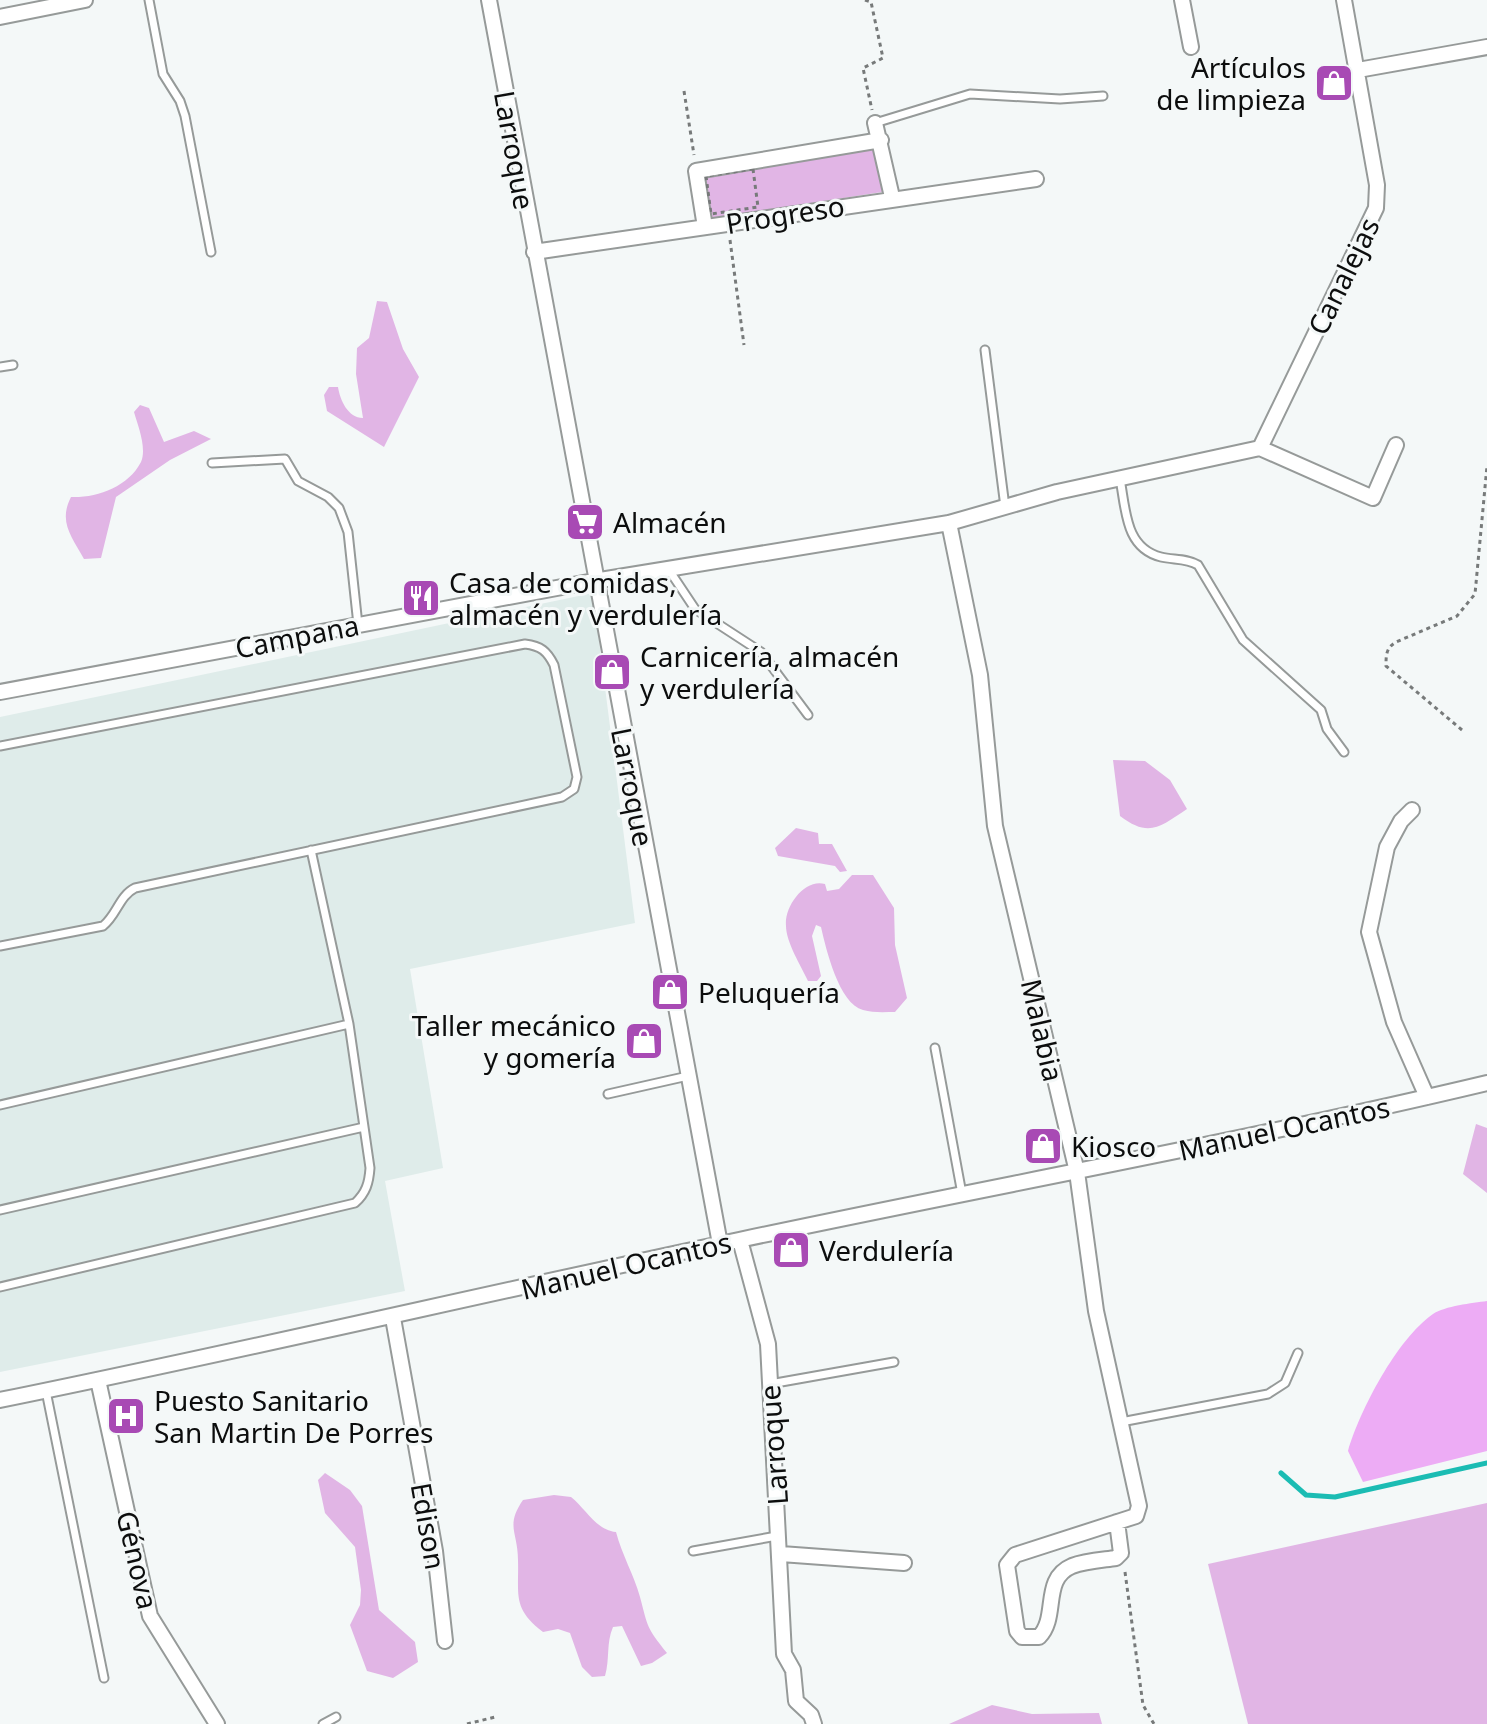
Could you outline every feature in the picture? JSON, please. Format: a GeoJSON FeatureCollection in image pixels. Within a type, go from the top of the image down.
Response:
{"type":"FeatureCollection","features":[{"type":"Feature","properties":{"kind":"street"},"geometry":{"type":"LineString","coordinates":[[0,17],[85,0]]}},
{"type":"Feature","properties":{"kind":"street","name":"Larroque"},"geometry":{"type":"LineString","coordinates":[[489,0],[594,581],[720,1244]]}},
{"type":"Feature","properties":{"kind":"street"},"geometry":{"type":"LineString","coordinates":[[1182,0],[1191,47]]}},
{"type":"Feature","properties":{"kind":"street","name":"Canalejas"},"geometry":{"type":"LineString","coordinates":[[1260,448],[1376,208],[1377,185],[1344,0]]}},
{"type":"Feature","properties":{"kind":"street"},"geometry":{"type":"LineString","coordinates":[[1358,70],[1487,47]]}},
{"type":"Feature","properties":{"kind":"street"},"geometry":{"type":"LineString","coordinates":[[875,123],[892,197]]}},
{"type":"Feature","properties":{"kind":"street"},"geometry":{"type":"LineString","coordinates":[[705,227],[701,173],[881,140]]}},
{"type":"Feature","properties":{"kind":"street","name":"Progreso"},"geometry":{"type":"LineString","coordinates":[[534,252],[892,197],[1036,179]]}},
{"type":"Feature","properties":{"kind":"street"},"geometry":{"type":"LineString","coordinates":[[1260,448],[1373,498],[1396,445]]}},
{"type":"Feature","properties":{"kind":"street","name":"Campana"},"geometry":{"type":"LineString","coordinates":[[0,692],[594,581],[949,523],[1120,479],[1260,448]]}},
{"type":"Feature","properties":{"kind":"street","name":"Malabia"},"geometry":{"type":"LineString","coordinates":[[949,523],[980,675],[995,826],[1077,1172],[1096,1311],[1139,1506],[1136,1516],[1117,1522]]}},
{"type":"Feature","properties":{"kind":"street"},"geometry":{"type":"LineString","coordinates":[[1412,810],[1401,821],[1387,847],[1369,932],[1394,1022],[1427,1097]]}},
{"type":"Feature","properties":{"kind":"street","name":"Manuel Ocantos"},"geometry":{"type":"LineString","coordinates":[[0,1400],[393,1318],[720,1244],[1077,1172],[1487,1083]]}},
{"type":"Feature","properties":{"kind":"street","name":"Larroque"},"geometry":{"type":"LineString","coordinates":[[740,1240],[768,1344],[784,1654],[793,1670],[796,1701],[811,1715],[814,1724]]}},
{"type":"Feature","properties":{"kind":"street","name":"Edison"},"geometry":{"type":"LineString","coordinates":[[393,1318],[435,1551],[445,1641]]}},
{"type":"Feature","properties":{"kind":"street","name":"Génova"},"geometry":{"type":"LineString","coordinates":[[98,1380],[150,1616],[217,1724]]}},
{"type":"Feature","properties":{"kind":"street"},"geometry":{"type":"LineString","coordinates":[[1117,1522],[1121,1547],[1116,1558],[1070,1567],[1060,1575],[1053,1585],[1048,1628],[1039,1637],[1022,1637],[1017,1631],[1007,1565],[1009,1559],[1117,1522]]}},
{"type":"Feature","properties":{"kind":"street"},"geometry":{"type":"LineString","coordinates":[[781,1554],[904,1563]]}},
{"type":"Feature","properties":{"kind":"lane"},"geometry":{"type":"LineString","coordinates":[[149,0],[163,74],[180,101],[185,116],[211,252]]}},
{"type":"Feature","properties":{"kind":"lane"},"geometry":{"type":"LineString","coordinates":[[875,123],[912,109],[970,94],[1060,99],[1103,96]]}},
{"type":"Feature","properties":{"kind":"lane"},"geometry":{"type":"LineString","coordinates":[[985,350],[1005,507]]}},
{"type":"Feature","properties":{"kind":"lane"},"geometry":{"type":"LineString","coordinates":[[0,367],[13,365]]}},
{"type":"Feature","properties":{"kind":"lane"},"geometry":{"type":"LineString","coordinates":[[212,463],[285,459],[298,481],[328,497],[339,508],[348,532],[358,625]]}},
{"type":"Feature","properties":{"kind":"lane"},"geometry":{"type":"LineString","coordinates":[[1120,479],[1130,533],[1137,545],[1147,553],[1198,565],[1243,640],[1321,710],[1327,729],[1344,752]]}},
{"type":"Feature","properties":{"kind":"lane"},"geometry":{"type":"LineString","coordinates":[[668,568],[687,602],[761,652],[808,715]]}},
{"type":"Feature","properties":{"kind":"lane"},"geometry":{"type":"LineString","coordinates":[[0,746],[525,644],[537,645],[548,653],[554,665],[577,777],[574,789],[562,797],[135,888],[127,892],[110,921],[103,926],[0,946]]}},
{"type":"Feature","properties":{"kind":"lane"},"geometry":{"type":"LineString","coordinates":[[0,1287],[355,1203],[368,1185],[370,1168],[349,1024],[311,850]]}},
{"type":"Feature","properties":{"kind":"lane"},"geometry":{"type":"LineString","coordinates":[[0,1105],[349,1024]]}},
{"type":"Feature","properties":{"kind":"lane"},"geometry":{"type":"LineString","coordinates":[[935,1048],[962,1194]]}},
{"type":"Feature","properties":{"kind":"lane"},"geometry":{"type":"LineString","coordinates":[[608,1094],[688,1076]]}},
{"type":"Feature","properties":{"kind":"lane"},"geometry":{"type":"LineString","coordinates":[[0,1210],[364,1127]]}},
{"type":"Feature","properties":{"kind":"lane"},"geometry":{"type":"LineString","coordinates":[[1121,1422],[1268,1394],[1285,1383],[1298,1353]]}},
{"type":"Feature","properties":{"kind":"lane"},"geometry":{"type":"LineString","coordinates":[[768,1384],[894,1362]]}},
{"type":"Feature","properties":{"kind":"lane"},"geometry":{"type":"LineString","coordinates":[[46,1391],[104,1678]]}},
{"type":"Feature","properties":{"kind":"lane"},"geometry":{"type":"LineString","coordinates":[[693,1551],[779,1536]]}},
{"type":"Feature","properties":{"kind":"lane"},"geometry":{"type":"LineString","coordinates":[[323,1724],[336,1717]]}},
{"type":"Feature","properties":{"kind":"path"},"geometry":{"type":"LineString","coordinates":[[865,0],[871,2],[883,58],[863,68],[875,123]]}},
{"type":"Feature","properties":{"kind":"path"},"geometry":{"type":"LineString","coordinates":[[684,91],[701,173],[711,214],[758,207],[753,169],[701,173]]}},
{"type":"Feature","properties":{"kind":"path"},"geometry":{"type":"LineString","coordinates":[[728,224],[744,345]]}},
{"type":"Feature","properties":{"kind":"path"},"geometry":{"type":"LineString","coordinates":[[1462,730],[1386,666],[1386,656],[1388,647],[1396,642],[1457,616],[1475,594],[1487,466]]}},
{"type":"Feature","properties":{"kind":"path"},"geometry":{"type":"LineString","coordinates":[[1121,1547],[1143,1705],[1154,1724]]}},
{"type":"Feature","properties":{"kind":"path"},"geometry":{"type":"LineString","coordinates":[[467,1724],[495,1717]]}},
{"type":"Feature","properties":{"kind":"shaded area"},"geometry":{"type":"Polygon","coordinates":[[[875,146],[882,192],[709,219],[702,173],[875,146]]]}},
{"type":"Feature","properties":{"kind":"shaded area"},"geometry":{"type":"Polygon","coordinates":[[[377,301],[387,302],[403,349],[419,377],[384,447],[327,411],[324,395],[329,387],[338,387],[349,412],[363,418],[356,374],[357,348],[369,338],[377,301]]]}},
{"type":"Feature","properties":{"kind":"shaded area"},"geometry":{"type":"Polygon","coordinates":[[[140,405],[149,408],[164,442],[194,431],[211,439],[170,460],[116,497],[101,558],[84,559],[68,529],[67,506],[71,497],[111,489],[135,471],[143,456],[134,412],[140,405]]]}},
{"type":"Feature","properties":{"kind":"shaded area"},"geometry":{"type":"Polygon","coordinates":[[[593,593],[635,923],[410,969],[443,1168],[385,1181],[405,1291],[0,1372],[0,717],[593,593]]]}},
{"type":"Feature","properties":{"kind":"shaded area"},"geometry":{"type":"Polygon","coordinates":[[[1113,760],[1145,761],[1170,780],[1187,809],[1154,828],[1130,823],[1120,816],[1113,760]]]}},
{"type":"Feature","properties":{"kind":"shaded area"},"geometry":{"type":"Polygon","coordinates":[[[796,828],[818,833],[819,844],[832,844],[847,871],[840,872],[835,866],[778,856],[775,848],[796,828]]]}},
{"type":"Feature","properties":{"kind":"shaded area"},"geometry":{"type":"Polygon","coordinates":[[[852,875],[873,875],[894,908],[895,945],[907,998],[895,1012],[863,1010],[847,998],[835,974],[821,927],[816,925],[812,936],[821,976],[817,981],[808,981],[788,939],[788,910],[803,889],[818,883],[825,884],[827,891],[839,889],[852,875]]]}},
{"type":"Feature","properties":{"kind":"shaded area"},"geometry":{"type":"Polygon","coordinates":[[[1476,1124],[1487,1128],[1487,1193],[1463,1174],[1476,1124]]]}},
{"type":"Feature","properties":{"kind":"shaded area"},"geometry":{"type":"Polygon","coordinates":[[[1487,1301],[1487,1451],[1363,1482],[1348,1451],[1361,1416],[1393,1358],[1406,1340],[1433,1314],[1451,1307],[1487,1301]]]}},
{"type":"Feature","properties":{"kind":"shaded area"},"geometry":{"type":"Polygon","coordinates":[[[325,1473],[350,1490],[362,1506],[379,1610],[415,1642],[418,1662],[393,1678],[367,1671],[350,1625],[360,1605],[361,1590],[355,1547],[325,1513],[318,1480],[325,1473]]]}},
{"type":"Feature","properties":{"kind":"shaded area"},"geometry":{"type":"Polygon","coordinates":[[[554,1495],[571,1497],[597,1523],[616,1532],[649,1626],[667,1653],[652,1663],[641,1666],[622,1626],[613,1627],[605,1676],[592,1677],[582,1667],[570,1633],[558,1629],[543,1632],[526,1616],[518,1592],[515,1516],[523,1500],[554,1495]]]}},
{"type":"Feature","properties":{"kind":"shaded area"},"geometry":{"type":"Polygon","coordinates":[[[1487,1503],[1487,1724],[1248,1724],[1208,1564],[1487,1503]]]}},
{"type":"Feature","properties":{"kind":"shaded area"},"geometry":{"type":"Polygon","coordinates":[[[992,1705],[1032,1714],[1099,1713],[1102,1724],[949,1724],[992,1705]]]}},
{"type":"Feature","properties":{"kind":"waterway"},"geometry":{"type":"LineString","coordinates":[[1281,1473],[1306,1495],[1335,1497],[1487,1463]]}},
{"type":"Feature","properties":{"kind":"place","name":"Artículos de limpieza"},"geometry":{"type":"Point","coordinates":[1334,83]}},
{"type":"Feature","properties":{"kind":"place","name":"Almacén"},"geometry":{"type":"Point","coordinates":[585,522]}},
{"type":"Feature","properties":{"kind":"place","name":"Casa de comidas, almacén y verdulería"},"geometry":{"type":"Point","coordinates":[421,598]}},
{"type":"Feature","properties":{"kind":"place","name":"Carnicería, almacén y verdulería"},"geometry":{"type":"Point","coordinates":[612,672]}},
{"type":"Feature","properties":{"kind":"place","name":"Peluquería"},"geometry":{"type":"Point","coordinates":[670,992]}},
{"type":"Feature","properties":{"kind":"place","name":"Taller mecánico y gomería"},"geometry":{"type":"Point","coordinates":[644,1041]}},
{"type":"Feature","properties":{"kind":"place","name":"Kiosco"},"geometry":{"type":"Point","coordinates":[1043,1146]}},
{"type":"Feature","properties":{"kind":"place","name":"Verdulería"},"geometry":{"type":"Point","coordinates":[791,1250]}},
{"type":"Feature","properties":{"kind":"place","name":"Puesto Sanitario San Martin De Porres"},"geometry":{"type":"Point","coordinates":[126,1416]}}]}
